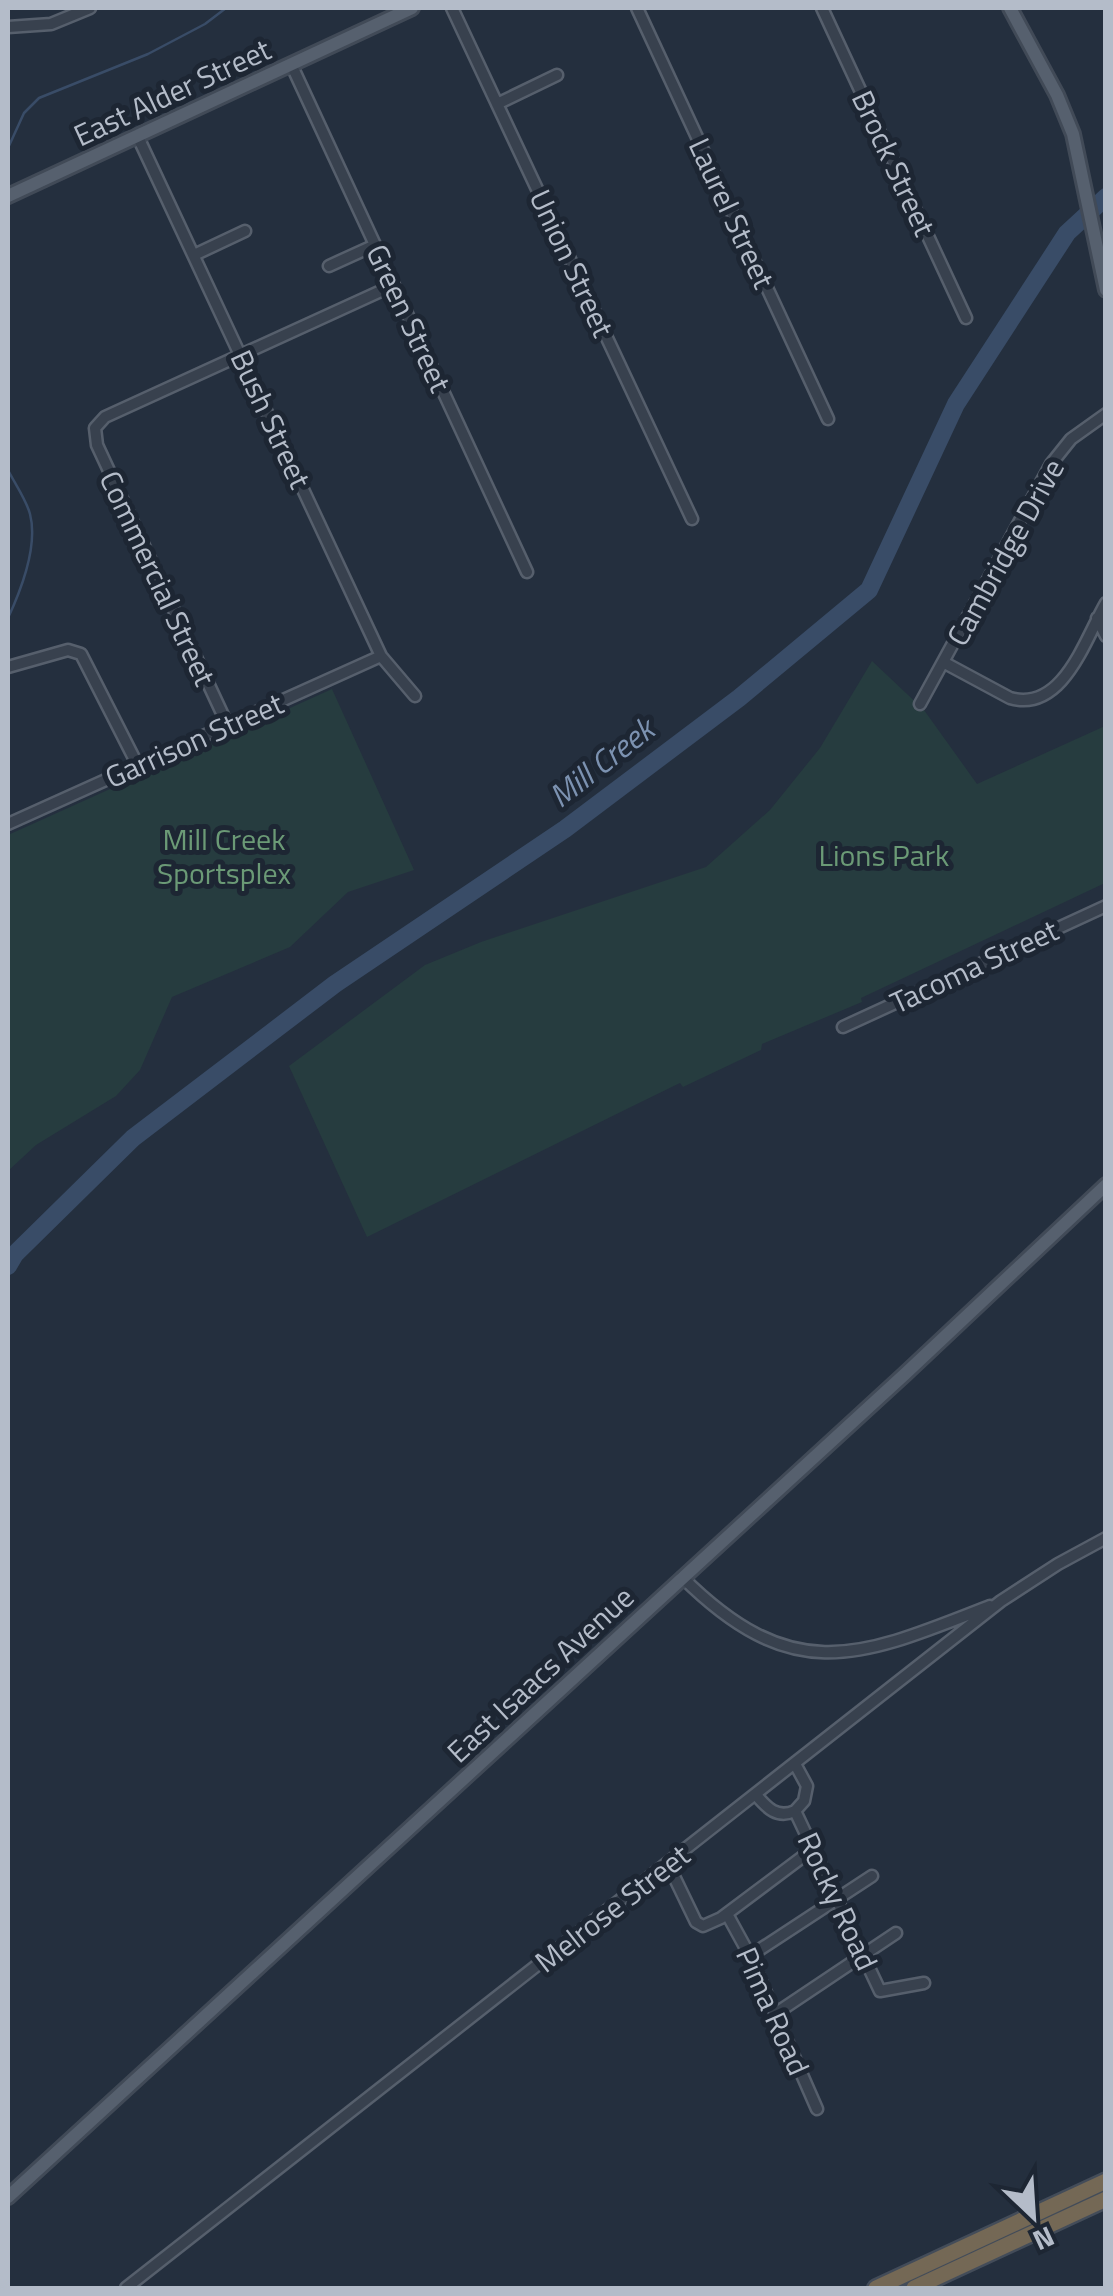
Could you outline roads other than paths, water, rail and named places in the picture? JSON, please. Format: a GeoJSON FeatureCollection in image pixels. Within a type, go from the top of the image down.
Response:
{"type":"FeatureCollection","features":[{"type":"Feature","properties":{"kind":"highway"},"geometry":{"type":"LineString","coordinates":[[876,2288],[1106,2181]]}},
{"type":"Feature","properties":{"kind":"highway"},"geometry":{"type":"LineString","coordinates":[[914,2288],[1106,2199]]}},
{"type":"Feature","properties":{"kind":"main road","name":"East Alder Street"},"geometry":{"type":"LineString","coordinates":[[8,196],[397,11],[412,8]]}},
{"type":"Feature","properties":{"kind":"main road"},"geometry":{"type":"LineString","coordinates":[[1010,8],[1065,114],[1080,156],[1106,290]]}},
{"type":"Feature","properties":{"kind":"main road","name":"East Isaacs Avenue"},"geometry":{"type":"LineString","coordinates":[[8,2197],[1106,1186]]}},
{"type":"Feature","properties":{"kind":"street"},"geometry":{"type":"LineString","coordinates":[[8,27],[51,24],[90,8]]}},
{"type":"Feature","properties":{"kind":"street","name":"Union Street"},"geometry":{"type":"LineString","coordinates":[[452,8],[692,519]]}},
{"type":"Feature","properties":{"kind":"street","name":"Laurel Street"},"geometry":{"type":"LineString","coordinates":[[637,8],[828,419]]}},
{"type":"Feature","properties":{"kind":"street","name":"Brock Street"},"geometry":{"type":"LineString","coordinates":[[822,8],[966,318]]}},
{"type":"Feature","properties":{"kind":"street","name":"Green Street"},"geometry":{"type":"LineString","coordinates":[[290,64],[527,572]]}},
{"type":"Feature","properties":{"kind":"street"},"geometry":{"type":"LineString","coordinates":[[497,104],[557,76]]}},
{"type":"Feature","properties":{"kind":"street","name":"Bush Street"},"geometry":{"type":"LineString","coordinates":[[138,136],[381,656],[415,696]]}},
{"type":"Feature","properties":{"kind":"street"},"geometry":{"type":"LineString","coordinates":[[194,255],[245,231]]}},
{"type":"Feature","properties":{"kind":"street"},"geometry":{"type":"LineString","coordinates":[[329,266],[375,245]]}},
{"type":"Feature","properties":{"kind":"street"},"geometry":{"type":"LineString","coordinates":[[242,356],[394,285]]}},
{"type":"Feature","properties":{"kind":"street","name":"Commercial Street"},"geometry":{"type":"LineString","coordinates":[[228,726],[97,446],[95,428],[105,417],[242,356]]}},
{"type":"Feature","properties":{"kind":"street","name":"Cambridge Drive"},"geometry":{"type":"LineString","coordinates":[[920,704],[1051,464],[1071,439],[1106,414]]}},
{"type":"Feature","properties":{"kind":"street"},"geometry":{"type":"LineString","coordinates":[[944,662],[1010,698],[1040,698],[1059,686],[1106,603]]}},
{"type":"Feature","properties":{"kind":"street"},"geometry":{"type":"LineString","coordinates":[[1097,618],[1106,636]]}},
{"type":"Feature","properties":{"kind":"street"},"geometry":{"type":"LineString","coordinates":[[8,667],[75,650],[85,659],[138,766]]}},
{"type":"Feature","properties":{"kind":"street","name":"Garrison Street"},"geometry":{"type":"LineString","coordinates":[[8,824],[381,656]]}},
{"type":"Feature","properties":{"kind":"street","name":"Tacoma Street"},"geometry":{"type":"LineString","coordinates":[[843,1027],[1106,906]]}},
{"type":"Feature","properties":{"kind":"street","name":"Melrose Street"},"geometry":{"type":"LineString","coordinates":[[126,2288],[1001,1602],[1106,1538]]}},
{"type":"Feature","properties":{"kind":"street"},"geometry":{"type":"LineString","coordinates":[[682,1577],[739,1626],[783,1645],[820,1652],[881,1647],[1001,1602]]}},
{"type":"Feature","properties":{"kind":"street","name":"Rocky Road"},"geometry":{"type":"LineString","coordinates":[[756,1794],[773,1812],[795,1811],[804,1801],[807,1786],[795,1764]]}},
{"type":"Feature","properties":{"kind":"street","name":"Rocky Road"},"geometry":{"type":"LineString","coordinates":[[795,1811],[880,1990],[924,1983]]}},
{"type":"Feature","properties":{"kind":"street"},"geometry":{"type":"LineString","coordinates":[[668,1864],[698,1924],[707,1925],[813,1850]]}},
{"type":"Feature","properties":{"kind":"street"},"geometry":{"type":"LineString","coordinates":[[750,1956],[872,1876]]}},
{"type":"Feature","properties":{"kind":"street","name":"Pima Road"},"geometry":{"type":"LineString","coordinates":[[727,1914],[750,1956],[817,2109]]}},
{"type":"Feature","properties":{"kind":"street"},"geometry":{"type":"LineString","coordinates":[[775,2014],[896,1933]]}},
{"type":"Feature","properties":{"kind":"waterway"},"geometry":{"type":"LineString","coordinates":[[8,148],[24,113],[39,98],[148,54],[205,24],[226,8]]}},
{"type":"Feature","properties":{"kind":"waterway","name":"Mill Creek"},"geometry":{"type":"LineString","coordinates":[[8,1266],[15,1254],[133,1138],[335,984],[565,829],[739,698],[869,590],[956,404],[1067,233],[1106,197]]}},
{"type":"Feature","properties":{"kind":"waterway"},"geometry":{"type":"LineString","coordinates":[[8,470],[26,503],[32,526],[27,567],[8,618]]}},
{"type":"Feature","properties":{"kind":"park label","name":"Lions Park"},"geometry":{"type":"Point","coordinates":[884,855]}},
{"type":"Feature","properties":{"kind":"park label","name":"Mill Creek Sportsplex"},"geometry":{"type":"Point","coordinates":[224,856]}}]}
